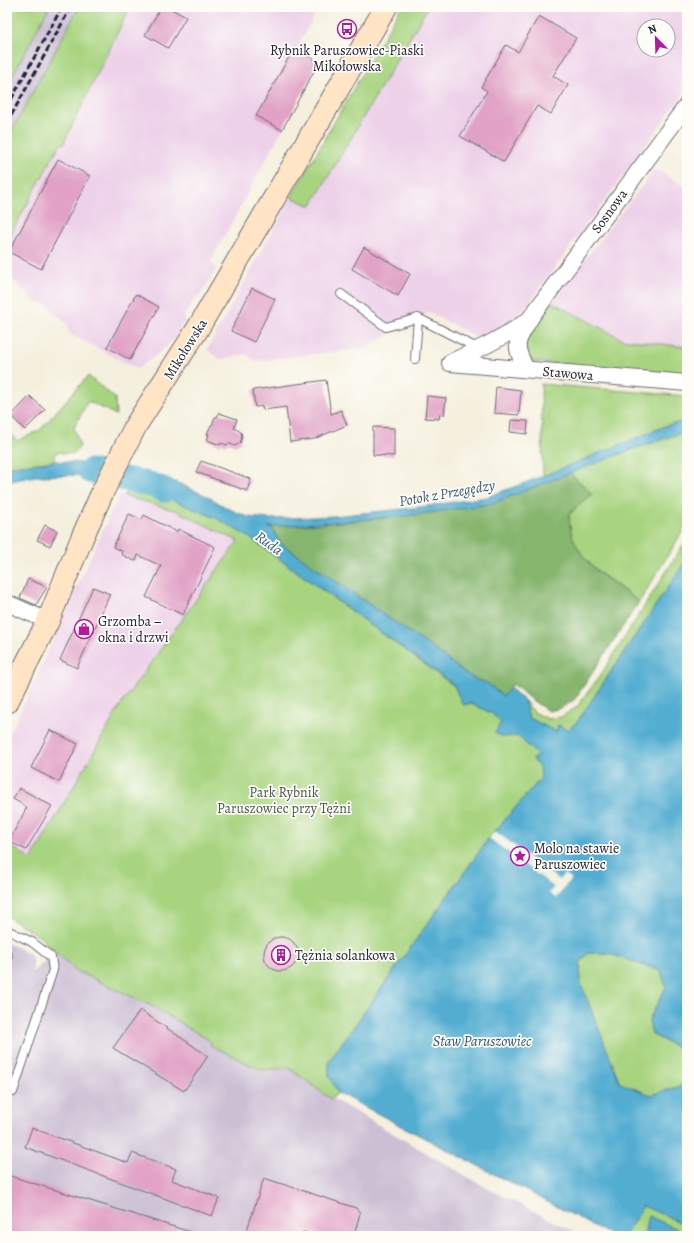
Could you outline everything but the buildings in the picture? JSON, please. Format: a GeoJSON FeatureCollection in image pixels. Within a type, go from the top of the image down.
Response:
{"type":"FeatureCollection","features":[{"type":"Feature","properties":{"kind":"main road","name":"Mikołowska"},"geometry":{"type":"LineString","coordinates":[[7,702],[48,621],[103,491],[140,418],[198,330],[386,7]]}},
{"type":"Feature","properties":{"kind":"street","name":"Sosnowa"},"geometry":{"type":"LineString","coordinates":[[496,367],[514,337],[531,317],[687,105]]}},
{"type":"Feature","properties":{"kind":"street"},"geometry":{"type":"LineString","coordinates":[[480,349],[514,337],[518,352],[526,369]]}},
{"type":"Feature","properties":{"kind":"street","name":"Stawowa"},"geometry":{"type":"LineString","coordinates":[[480,349],[450,362],[687,383]]}},
{"type":"Feature","properties":{"kind":"street"},"geometry":{"type":"LineString","coordinates":[[7,603],[48,621]]}},
{"type":"Feature","properties":{"kind":"lane"},"geometry":{"type":"LineString","coordinates":[[341,294],[386,327],[418,318],[480,349]]}},
{"type":"Feature","properties":{"kind":"lane"},"geometry":{"type":"LineString","coordinates":[[415,359],[418,318]]}},
{"type":"Feature","properties":{"kind":"lane"},"geometry":{"type":"LineString","coordinates":[[7,930],[32,942],[51,957],[53,970],[13,1092]]}},
{"type":"Feature","properties":{"kind":"shaded area"},"geometry":{"type":"Polygon","coordinates":[[[49,7],[79,7],[7,140],[7,86],[49,7]]]}},
{"type":"Feature","properties":{"kind":"shaded area"},"geometry":{"type":"Polygon","coordinates":[[[130,7],[319,7],[296,49],[319,62],[211,261],[216,269],[200,296],[195,298],[184,316],[185,321],[175,338],[154,357],[137,369],[70,334],[67,324],[46,304],[36,302],[7,274],[7,241],[60,144],[65,143],[65,140],[130,7]]]}},
{"type":"Feature","properties":{"kind":"shaded area"},"geometry":{"type":"Polygon","coordinates":[[[428,7],[687,7],[687,89],[525,308],[515,318],[486,336],[476,337],[429,312],[365,348],[255,361],[247,354],[220,359],[207,350],[291,197],[311,206],[428,7]]]}},
{"type":"Feature","properties":{"kind":"shaded area"},"geometry":{"type":"Polygon","coordinates":[[[655,169],[687,188],[687,347],[622,339],[552,302],[655,169]]]}},
{"type":"Feature","properties":{"kind":"shaded area"},"geometry":{"type":"Polygon","coordinates":[[[119,495],[177,511],[238,540],[122,703],[31,860],[7,843],[7,737],[18,717],[119,495]]]}},
{"type":"Feature","properties":{"kind":"shaded area"},"geometry":{"type":"Polygon","coordinates":[[[7,943],[31,954],[33,967],[32,972],[56,952],[75,970],[154,1007],[213,1042],[210,1045],[261,1070],[289,1068],[323,1093],[487,1188],[583,1236],[7,1236],[7,943]]]}},
{"type":"Feature","properties":{"kind":"green space"},"geometry":{"type":"Polygon","coordinates":[[[7,7],[49,7],[7,86],[7,7]]]}},
{"type":"Feature","properties":{"kind":"green space"},"geometry":{"type":"Polygon","coordinates":[[[79,7],[130,7],[65,140],[65,143],[60,144],[7,241],[7,140],[79,7]]]}},
{"type":"Feature","properties":{"kind":"green space"},"geometry":{"type":"Polygon","coordinates":[[[401,7],[428,7],[311,206],[291,197],[401,7]]]}},
{"type":"Feature","properties":{"kind":"green space"},"geometry":{"type":"Polygon","coordinates":[[[552,302],[622,339],[687,347],[687,376],[534,362],[528,358],[524,341],[552,302]]]}},
{"type":"Feature","properties":{"kind":"green space"},"geometry":{"type":"Polygon","coordinates":[[[88,376],[115,398],[116,415],[88,401],[74,428],[80,446],[74,454],[56,452],[54,461],[7,467],[7,430],[17,441],[40,430],[88,376]]]}},
{"type":"Feature","properties":{"kind":"green space"},"geometry":{"type":"Polygon","coordinates":[[[541,384],[687,396],[687,421],[668,425],[543,476],[541,384]]]}},
{"type":"Feature","properties":{"kind":"green space"},"geometry":{"type":"Polygon","coordinates":[[[687,431],[687,524],[639,602],[604,576],[583,556],[575,544],[569,515],[578,505],[592,494],[570,473],[687,431]]]}},
{"type":"Feature","properties":{"kind":"green space"},"geometry":{"type":"Polygon","coordinates":[[[570,473],[592,494],[578,505],[569,515],[575,542],[591,566],[639,602],[575,699],[555,710],[548,711],[529,698],[513,684],[503,697],[487,683],[466,674],[435,650],[279,542],[273,529],[268,527],[406,516],[491,504],[570,473]]]}},
{"type":"Feature","properties":{"kind":"green space","name":"Park Rybnik Paruszowiec przy Tężni"},"geometry":{"type":"Polygon","coordinates":[[[132,483],[218,519],[249,537],[454,686],[463,705],[471,703],[491,713],[502,722],[496,733],[502,737],[518,736],[538,756],[533,759],[540,769],[541,778],[489,838],[329,1061],[329,1076],[338,1093],[331,1099],[289,1068],[261,1070],[210,1045],[212,1042],[154,1007],[75,970],[40,937],[7,916],[7,876],[9,874],[7,872],[7,843],[31,860],[122,703],[238,541],[177,511],[124,496],[132,483]]]}},
{"type":"Feature","properties":{"kind":"green space"},"geometry":{"type":"Polygon","coordinates":[[[687,539],[687,559],[577,722],[568,730],[557,732],[529,718],[524,700],[534,712],[548,719],[561,717],[577,707],[602,673],[687,539]]]}},
{"type":"Feature","properties":{"kind":"green space"},"geometry":{"type":"Polygon","coordinates":[[[588,953],[607,953],[661,971],[666,987],[649,1020],[652,1035],[679,1048],[687,1057],[687,1084],[651,1095],[620,1083],[581,984],[580,963],[588,953]]]}},
{"type":"Feature","properties":{"kind":"green space"},"geometry":{"type":"Polygon","coordinates":[[[643,1206],[682,1223],[683,1236],[676,1236],[677,1229],[648,1216],[644,1236],[625,1236],[643,1206]]]}},
{"type":"Feature","properties":{"kind":"water","name":"Staw Paruszowiec"},"geometry":{"type":"Polygon","coordinates":[[[687,421],[687,431],[625,452],[491,504],[406,516],[268,527],[273,529],[279,542],[435,650],[466,674],[487,683],[503,696],[510,688],[524,700],[529,718],[556,732],[558,725],[568,730],[577,722],[687,559],[687,1057],[679,1048],[652,1034],[649,1020],[666,987],[661,971],[607,953],[588,953],[580,963],[581,984],[620,1083],[651,1095],[687,1084],[687,1236],[683,1236],[682,1223],[643,1206],[625,1236],[613,1236],[338,1093],[329,1076],[329,1061],[489,838],[541,778],[540,769],[533,759],[538,756],[518,736],[502,737],[495,733],[501,722],[491,713],[471,703],[463,705],[454,685],[249,537],[218,519],[132,483],[139,470],[178,483],[248,517],[269,519],[334,516],[421,507],[487,497],[668,425],[687,421]]]}},
{"type":"Feature","properties":{"kind":"water"},"geometry":{"type":"Polygon","coordinates":[[[54,461],[108,465],[101,479],[77,475],[35,476],[7,482],[7,467],[54,461]]]}},
{"type":"Feature","properties":{"kind":"water"},"geometry":{"type":"Polygon","coordinates":[[[648,1216],[677,1229],[676,1236],[644,1236],[648,1216]]]}},
{"type":"Feature","properties":{"kind":"pier","name":"Molo na stawie Paruszowiec"},"geometry":{"type":"Polygon","coordinates":[[[495,831],[559,880],[564,874],[571,879],[556,898],[549,893],[554,887],[489,838],[495,831]]]}},
{"type":"Feature","properties":{"kind":"waterway","name":"Ruda"},"geometry":{"type":"LineString","coordinates":[[90,471],[152,485],[165,490]]}},
{"type":"Feature","properties":{"kind":"railway"},"geometry":{"type":"LineString","coordinates":[[7,107],[62,7]]}},
{"type":"Feature","properties":{"kind":"railway"},"geometry":{"type":"LineString","coordinates":[[7,123],[71,7]]}},
{"type":"Feature","properties":{"kind":"place","name":"Rybnik Paruszowiec-Piaski Mikołowska"},"geometry":{"type":"Point","coordinates":[347,29]}},
{"type":"Feature","properties":{"kind":"place","name":"Grzomba – okna i drzwi"},"geometry":{"type":"Point","coordinates":[84,629]}},
{"type":"Feature","properties":{"kind":"place","name":"Molo na stawie Paruszowiec"},"geometry":{"type":"Point","coordinates":[520,856]}},
{"type":"Feature","properties":{"kind":"place","name":"Tężnia solankowa"},"geometry":{"type":"Point","coordinates":[281,955]}},
{"type":"Feature","properties":{"kind":"water label","name":"Potok z Przegędzy"},"geometry":{"type":"Point","coordinates":[447,493]}}]}
